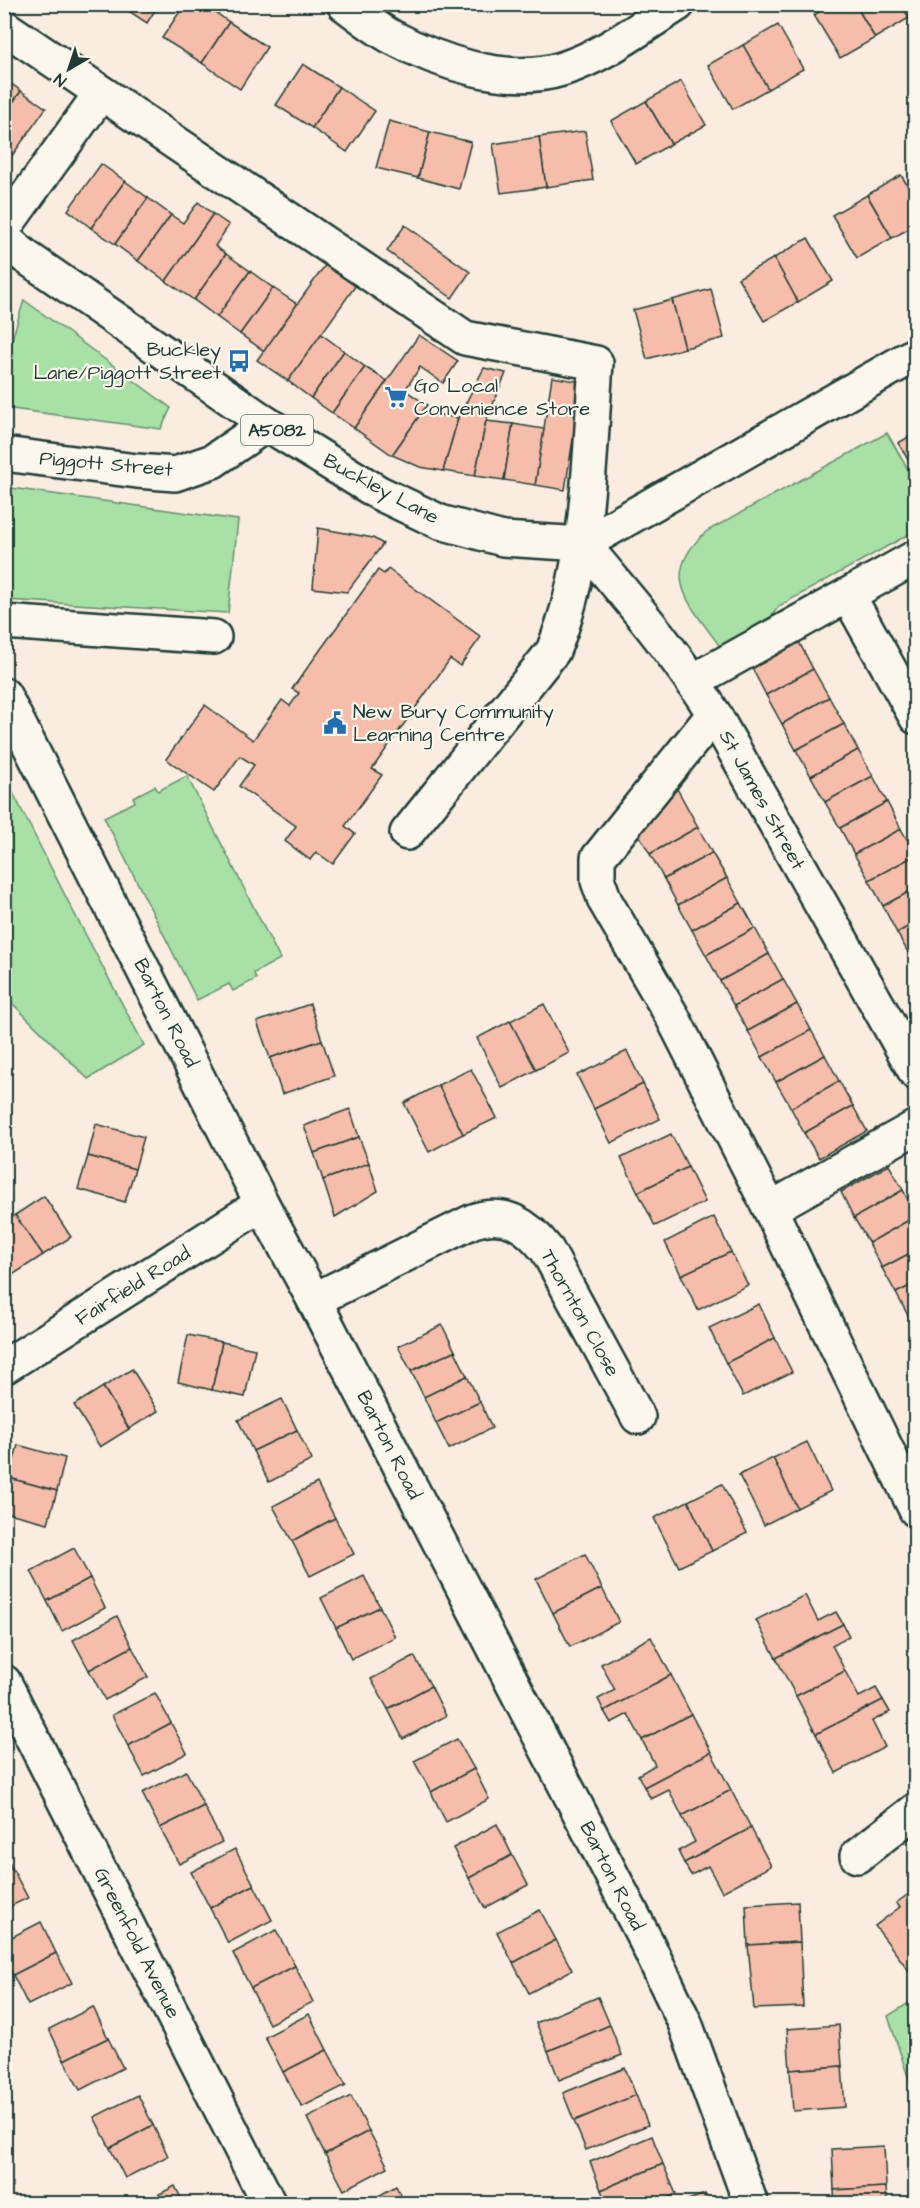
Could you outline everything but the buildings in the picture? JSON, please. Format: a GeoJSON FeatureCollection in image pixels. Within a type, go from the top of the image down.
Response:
{"type":"FeatureCollection","features":[{"type":"Feature","properties":{"kind":"street"},"geometry":{"type":"LineString","coordinates":[[344,4],[389,35],[440,60],[479,70],[521,75],[560,70],[594,56],[678,4]]}},
{"type":"Feature","properties":{"kind":"street"},"geometry":{"type":"LineString","coordinates":[[4,27],[465,338],[596,363],[583,544],[559,637],[553,651],[407,833]]}},
{"type":"Feature","properties":{"kind":"street"},"geometry":{"type":"LineString","coordinates":[[4,228],[101,93]]}},
{"type":"Feature","properties":{"kind":"street","name":"Buckley Lane"},"geometry":{"type":"LineString","coordinates":[[4,239],[26,257],[267,424],[379,493],[440,522],[503,539],[583,544]]}},
{"type":"Feature","properties":{"kind":"street"},"geometry":{"type":"LineString","coordinates":[[583,544],[915,354]]}},
{"type":"Feature","properties":{"kind":"street","name":"Piggott Street"},"geometry":{"type":"LineString","coordinates":[[4,454],[175,474],[213,462],[267,424]]}},
{"type":"Feature","properties":{"kind":"street","name":"St James Street"},"geometry":{"type":"LineString","coordinates":[[583,544],[663,640],[714,714],[915,1073]]}},
{"type":"Feature","properties":{"kind":"street"},"geometry":{"type":"LineString","coordinates":[[693,681],[915,558]]}},
{"type":"Feature","properties":{"kind":"street"},"geometry":{"type":"LineString","coordinates":[[848,595],[915,717]]}},
{"type":"Feature","properties":{"kind":"street"},"geometry":{"type":"LineString","coordinates":[[4,622],[214,637]]}},
{"type":"Feature","properties":{"kind":"street","name":"Barton Road"},"geometry":{"type":"LineString","coordinates":[[4,695],[262,1204],[646,1941],[685,2023],[751,2204]]}},
{"type":"Feature","properties":{"kind":"street"},"geometry":{"type":"LineString","coordinates":[[714,714],[598,858],[598,880],[605,901],[672,1016],[771,1209],[915,1510]]}},
{"type":"Feature","properties":{"kind":"street"},"geometry":{"type":"LineString","coordinates":[[771,1209],[915,1127]]}},
{"type":"Feature","properties":{"kind":"street","name":"Fairfield Road"},"geometry":{"type":"LineString","coordinates":[[4,1367],[262,1204]]}},
{"type":"Feature","properties":{"kind":"street","name":"Thornton Close"},"geometry":{"type":"LineString","coordinates":[[314,1300],[472,1221],[487,1216],[504,1218],[521,1224],[547,1250],[638,1417]]}},
{"type":"Feature","properties":{"kind":"street","name":"Greenfold Avenue"},"geometry":{"type":"LineString","coordinates":[[4,1682],[269,2204]]}},
{"type":"Feature","properties":{"kind":"street"},"geometry":{"type":"LineString","coordinates":[[857,1856],[915,1810]]}},
{"type":"Feature","properties":{"kind":"green space"},"geometry":{"type":"Polygon","coordinates":[[[24,300],[171,408],[161,429],[5,408],[5,362],[24,300]]]}},
{"type":"Feature","properties":{"kind":"green space"},"geometry":{"type":"Polygon","coordinates":[[[887,433],[915,481],[915,531],[779,606],[764,626],[721,648],[690,604],[684,590],[681,576],[683,562],[692,547],[707,531],[887,433]]]}},
{"type":"Feature","properties":{"kind":"green space"},"geometry":{"type":"Polygon","coordinates":[[[4,487],[238,520],[228,613],[5,600],[4,487]]]}},
{"type":"Feature","properties":{"kind":"green space"},"geometry":{"type":"Polygon","coordinates":[[[4,775],[144,1045],[88,1079],[5,996],[4,775]]]}},
{"type":"Feature","properties":{"kind":"green space"},"geometry":{"type":"Polygon","coordinates":[[[187,776],[280,959],[254,973],[256,979],[233,991],[229,984],[197,1000],[104,817],[135,802],[133,797],[155,786],[158,791],[187,776]]]}},
{"type":"Feature","properties":{"kind":"green space"},"geometry":{"type":"Polygon","coordinates":[[[915,1999],[915,2098],[888,2016],[915,1999]]]}},
{"type":"Feature","properties":{"kind":"place","name":"Buckley Lane/Piggott Street"},"geometry":{"type":"Point","coordinates":[239,361]}},
{"type":"Feature","properties":{"kind":"place","name":"Go Local Convenience Store"},"geometry":{"type":"Point","coordinates":[396,397]}},
{"type":"Feature","properties":{"kind":"place","name":"New Bury Community Learning Centre"},"geometry":{"type":"Point","coordinates":[335,723]}}]}
